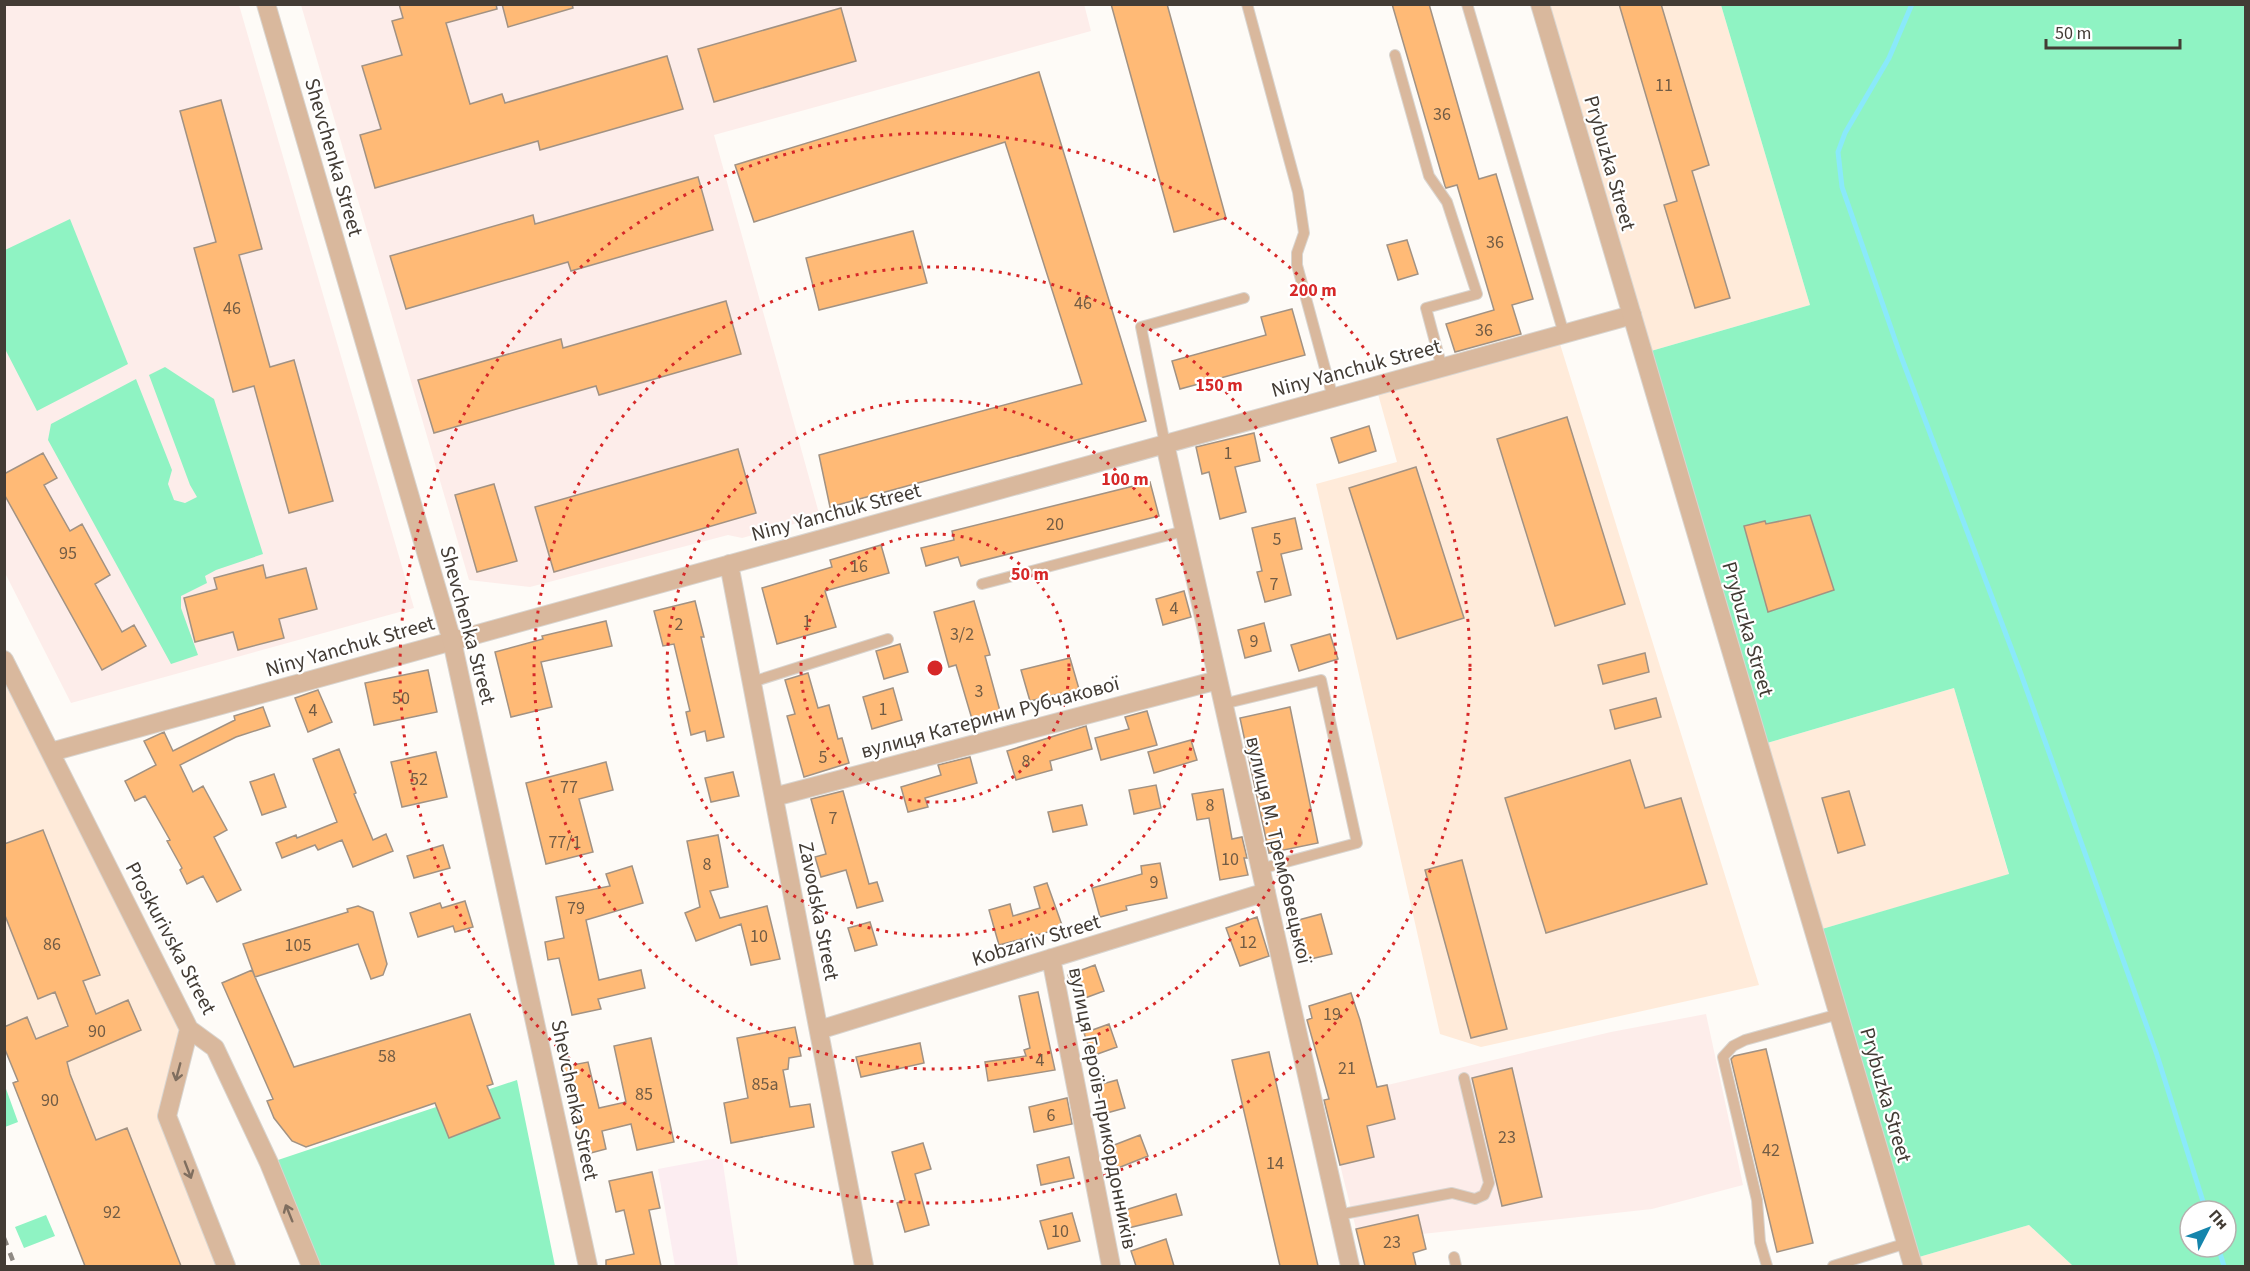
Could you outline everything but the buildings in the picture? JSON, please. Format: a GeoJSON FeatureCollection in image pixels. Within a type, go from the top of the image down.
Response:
{"type":"FeatureCollection","features":[{"type":"Feature","properties":{"kind":"street","name":"Shevchenka Street"},"geometry":{"type":"LineString","coordinates":[[266,4],[452,641],[588,1266]]}},
{"type":"Feature","properties":{"kind":"street","name":"Prybuzka Street"},"geometry":{"type":"LineString","coordinates":[[1540,4],[1913,1266]]}},
{"type":"Feature","properties":{"kind":"street","name":"Niny Yanchuk Street"},"geometry":{"type":"LineString","coordinates":[[51,752],[1632,315]]}},
{"type":"Feature","properties":{"kind":"street","name":"вулиця М. Трембовецької"},"geometry":{"type":"LineString","coordinates":[[1165,444],[1350,1266]]}},
{"type":"Feature","properties":{"kind":"street","name":"Zavodska Street"},"geometry":{"type":"LineString","coordinates":[[729,564],[864,1266]]}},
{"type":"Feature","properties":{"kind":"street","name":"Proskurivska Street"},"geometry":{"type":"LineString","coordinates":[[4,660],[189,1029],[215,1048],[269,1163],[311,1266]]}},
{"type":"Feature","properties":{"kind":"street","name":"вулиця Катерини Рубчакової"},"geometry":{"type":"LineString","coordinates":[[774,797],[1218,680]]}},
{"type":"Feature","properties":{"kind":"street","name":"Kobzariv Street"},"geometry":{"type":"LineString","coordinates":[[819,1030],[1266,891]]}},
{"type":"Feature","properties":{"kind":"street","name":"вулиця Героїв-прикордонників"},"geometry":{"type":"LineString","coordinates":[[1052,958],[1111,1266]]}},
{"type":"Feature","properties":{"kind":"street"},"geometry":{"type":"LineString","coordinates":[[189,1029],[167,1116],[225,1266]]}},
{"type":"Feature","properties":{"kind":"lane"},"geometry":{"type":"LineString","coordinates":[[1247,4],[1298,192],[1304,233],[1297,253],[1297,264],[1332,398]]}},
{"type":"Feature","properties":{"kind":"lane"},"geometry":{"type":"LineString","coordinates":[[1467,4],[1564,334]]}},
{"type":"Feature","properties":{"kind":"lane"},"geometry":{"type":"LineString","coordinates":[[1395,55],[1429,176],[1447,202],[1477,294],[1426,308],[1442,368]]}},
{"type":"Feature","properties":{"kind":"lane"},"geometry":{"type":"LineString","coordinates":[[1165,444],[1141,327],[1244,298]]}},
{"type":"Feature","properties":{"kind":"lane"},"geometry":{"type":"LineString","coordinates":[[982,584],[1184,531]]}},
{"type":"Feature","properties":{"kind":"lane"},"geometry":{"type":"LineString","coordinates":[[752,682],[888,639]]}},
{"type":"Feature","properties":{"kind":"lane"},"geometry":{"type":"LineString","coordinates":[[1223,705],[1321,680],[1357,843],[1260,869]]}},
{"type":"Feature","properties":{"kind":"lane"},"geometry":{"type":"LineString","coordinates":[[1767,1266],[1760,1242],[1757,1200],[1723,1057],[1733,1046],[1745,1040],[1839,1014]]}},
{"type":"Feature","properties":{"kind":"lane"},"geometry":{"type":"LineString","coordinates":[[1338,1215],[1452,1193],[1475,1199],[1484,1195],[1489,1183],[1464,1078]]}},
{"type":"Feature","properties":{"kind":"lane"},"geometry":{"type":"LineString","coordinates":[[1833,1266],[1906,1243]]}},
{"type":"Feature","properties":{"kind":"shaded area"},"geometry":{"type":"Polygon","coordinates":[[[1084,4],[1091,31],[714,135],[820,517],[742,538],[728,535],[530,587],[469,580],[301,5],[1084,4]]]}},
{"type":"Feature","properties":{"kind":"shaded area"},"geometry":{"type":"Polygon","coordinates":[[[5,5],[239,5],[414,608],[71,703],[5,573],[5,5]]]}},
{"type":"Feature","properties":{"kind":"shaded area"},"geometry":{"type":"Polygon","coordinates":[[[1549,5],[1721,5],[1810,305],[1651,351],[1549,5]]]}},
{"type":"Feature","properties":{"kind":"shaded area"},"geometry":{"type":"Polygon","coordinates":[[[1560,344],[1759,985],[1481,1047],[1440,1034],[1316,484],[1397,462],[1378,394],[1560,344]]]}},
{"type":"Feature","properties":{"kind":"shaded area"},"geometry":{"type":"Polygon","coordinates":[[[4,682],[181,1030],[158,1116],[217,1266],[85,1266],[13,1083],[18,1081],[4,1047],[4,682]]]}},
{"type":"Feature","properties":{"kind":"shaded area"},"geometry":{"type":"Polygon","coordinates":[[[1954,688],[2009,875],[1822,929],[1767,743],[1954,688]]]}},
{"type":"Feature","properties":{"kind":"shaded area"},"geometry":{"type":"Polygon","coordinates":[[[1706,1014],[1743,1185],[1652,1209],[1422,1234],[1417,1215],[1356,1229],[1324,1100],[1611,1032],[1706,1014]]]}},
{"type":"Feature","properties":{"kind":"shaded area"},"geometry":{"type":"Polygon","coordinates":[[[722,1157],[738,1266],[675,1266],[658,1169],[722,1157]]]}},
{"type":"Feature","properties":{"kind":"shaded area"},"geometry":{"type":"Polygon","coordinates":[[[2029,1225],[2073,1266],[1922,1266],[1919,1257],[2029,1225]]]}},
{"type":"Feature","properties":{"kind":"green space"},"geometry":{"type":"Polygon","coordinates":[[[1721,5],[2245,5],[2245,1266],[2073,1266],[2029,1225],[1919,1257],[1822,929],[2009,874],[1954,688],[1767,743],[1651,351],[1810,305],[1721,5]]]}},
{"type":"Feature","properties":{"kind":"green space"},"geometry":{"type":"Polygon","coordinates":[[[70,219],[128,364],[37,411],[5,349],[5,250],[70,219]]]}},
{"type":"Feature","properties":{"kind":"green space"},"geometry":{"type":"Polygon","coordinates":[[[165,367],[214,399],[263,554],[216,570],[205,576],[207,583],[181,596],[181,608],[198,655],[171,664],[48,440],[51,424],[136,379],[172,470],[168,484],[174,500],[185,503],[197,497],[190,485],[149,375],[165,367]]]}},
{"type":"Feature","properties":{"kind":"green space"},"geometry":{"type":"Polygon","coordinates":[[[517,1080],[555,1266],[311,1266],[269,1163],[517,1080]]]}},
{"type":"Feature","properties":{"kind":"green space"},"geometry":{"type":"Polygon","coordinates":[[[5,1086],[18,1122],[4,1127],[5,1086]]]}},
{"type":"Feature","properties":{"kind":"green space"},"geometry":{"type":"Polygon","coordinates":[[[46,1215],[55,1236],[24,1248],[15,1227],[46,1215]]]}},
{"type":"Feature","properties":{"kind":"waterway"},"geometry":{"type":"LineString","coordinates":[[1912,4],[1889,58],[1845,133],[1838,152],[1842,187],[1899,351],[2021,674],[2156,1052],[2202,1199]]}},
{"type":"Feature","properties":{"kind":"waterway"},"geometry":{"type":"LineString","coordinates":[[2222,1259],[2224,1266]]}},
{"type":"Feature","properties":{"kind":"railway"},"geometry":{"type":"LineString","coordinates":[[4,1238],[15,1266]]}}]}
